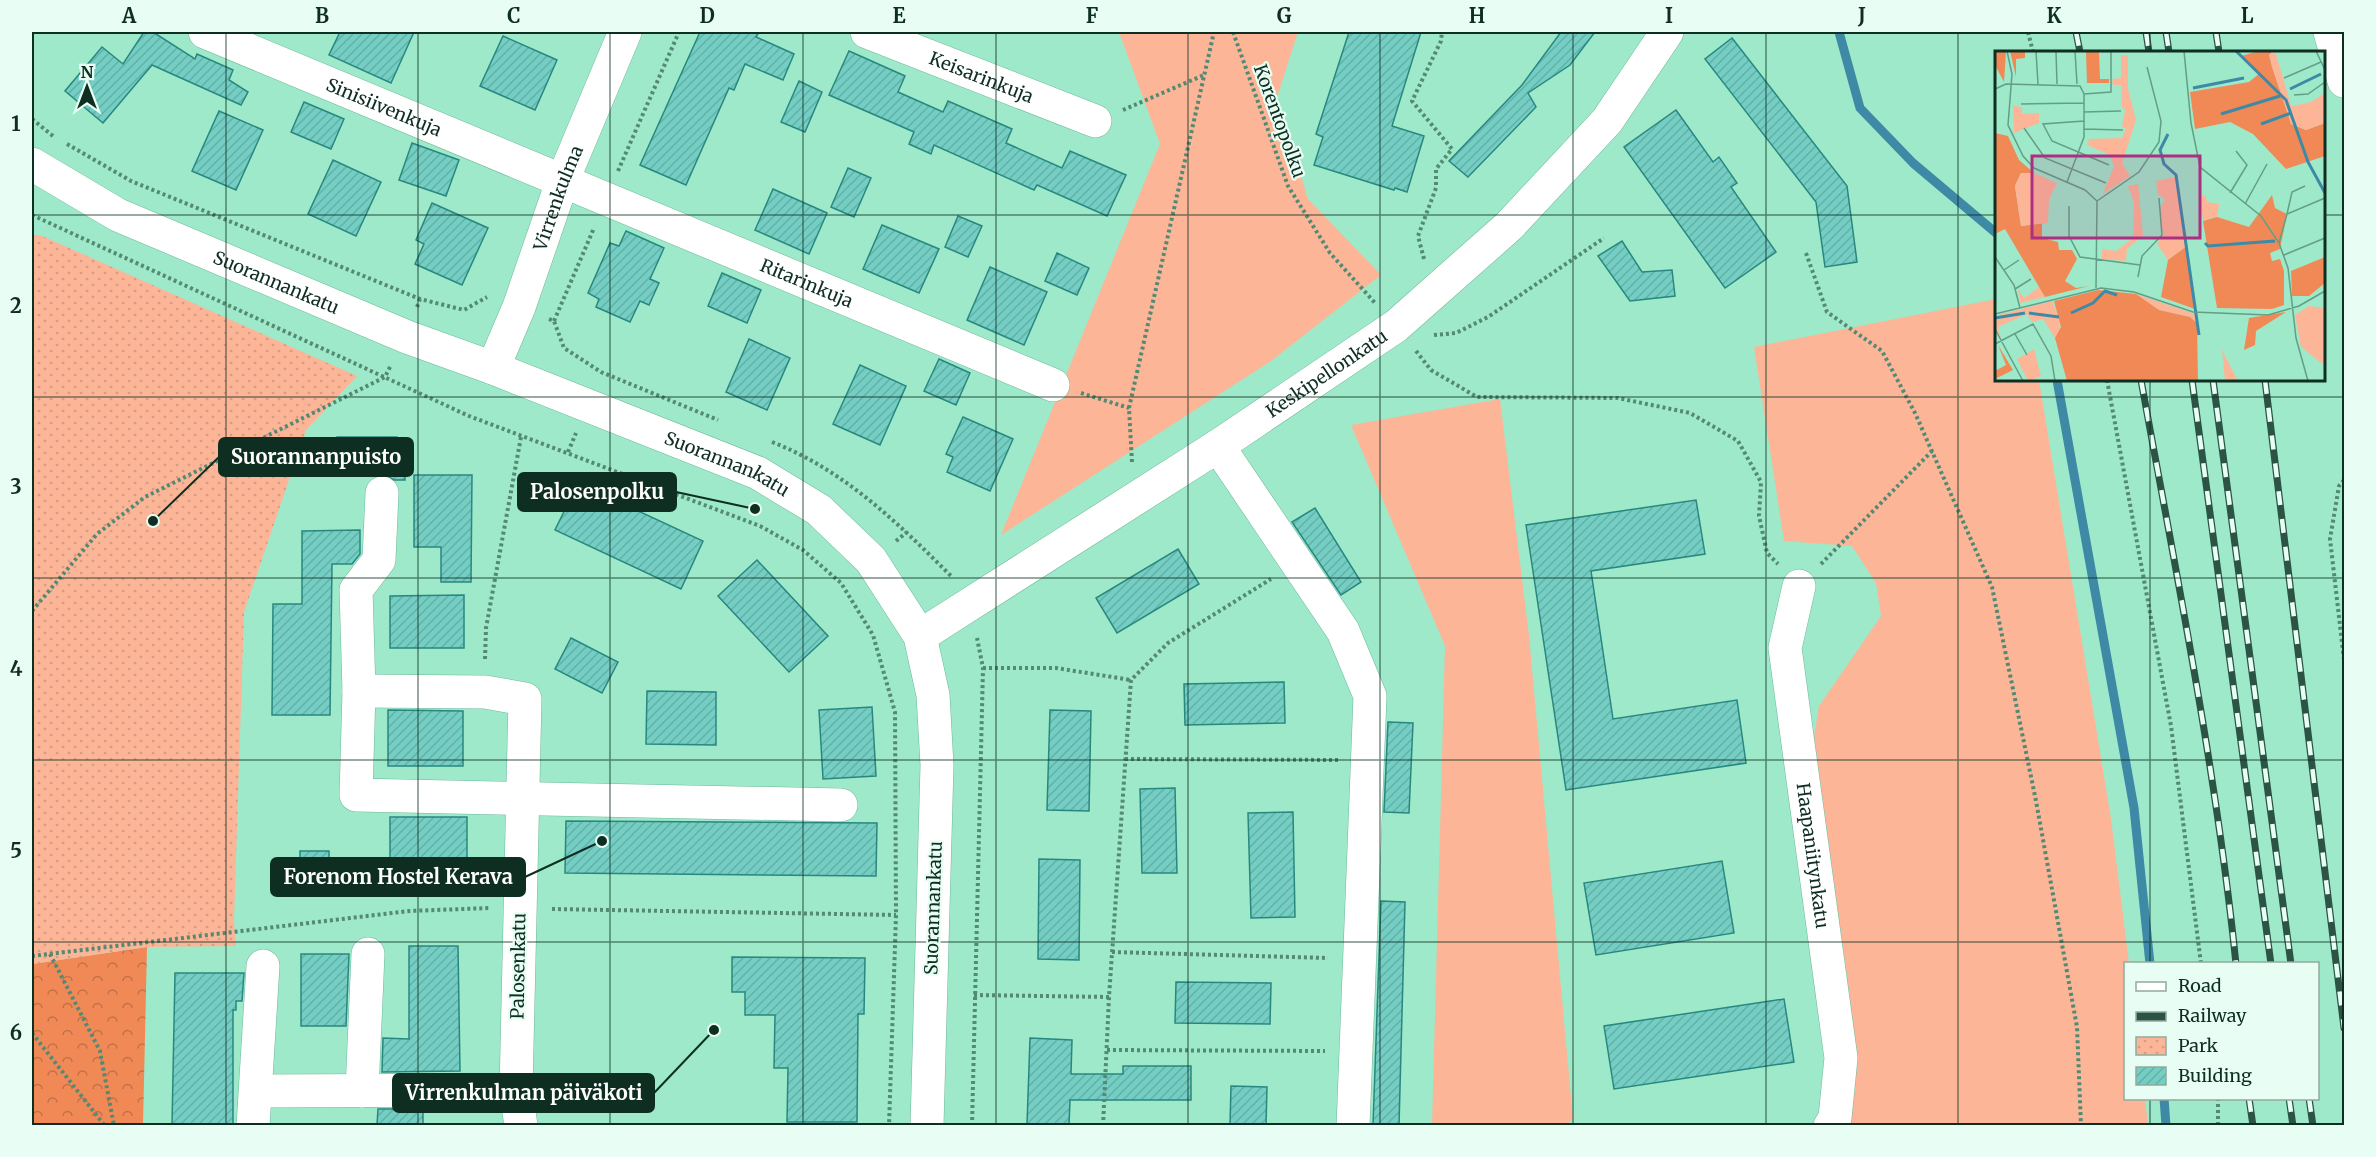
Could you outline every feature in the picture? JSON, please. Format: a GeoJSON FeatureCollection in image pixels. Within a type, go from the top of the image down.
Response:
{"type":"FeatureCollection","features":[{"type":"Feature","properties":{"kind":"street","name":"Sinisiivenkuja"},"geometry":{"type":"LineString","coordinates":[[205,32],[562,182]]}},
{"type":"Feature","properties":{"kind":"street","name":"Virrenkulma"},"geometry":{"type":"LineString","coordinates":[[494,368],[505,301],[562,182],[625,32]]}},
{"type":"Feature","properties":{"kind":"street","name":"Keisarinkuja"},"geometry":{"type":"LineString","coordinates":[[867,32],[1095,121]]}},
{"type":"Feature","properties":{"kind":"street","name":"Keskipellonkatu"},"geometry":{"type":"LineString","coordinates":[[920,636],[1218,446],[1396,326],[1509,226],[1607,121],[1667,32]]}},
{"type":"Feature","properties":{"kind":"street"},"geometry":{"type":"LineString","coordinates":[[2330,32],[2344,81]]}},
{"type":"Feature","properties":{"kind":"street","name":"Suorannankatu"},"geometry":{"type":"LineString","coordinates":[[32,164],[118,215],[407,338],[494,368],[758,474],[819,510],[871,560],[920,636],[933,695],[937,765],[927,1125]]}},
{"type":"Feature","properties":{"kind":"street","name":"Ritarinkuja"},"geometry":{"type":"LineString","coordinates":[[562,182],[1053,384]]}},
{"type":"Feature","properties":{"kind":"street"},"geometry":{"type":"LineString","coordinates":[[1218,446],[1343,631],[1370,696],[1353,1125]]}},
{"type":"Feature","properties":{"kind":"street"},"geometry":{"type":"LineString","coordinates":[[382,493],[379,560],[356,590],[359,691],[356,795],[841,805]]}},
{"type":"Feature","properties":{"kind":"street","name":"Haapaniitynkatu"},"geometry":{"type":"LineString","coordinates":[[1800,586],[1785,648],[1841,1058],[1834,1118],[1830,1125]]}},
{"type":"Feature","properties":{"kind":"street"},"geometry":{"type":"LineString","coordinates":[[359,691],[485,692]]}},
{"type":"Feature","properties":{"kind":"street","name":"Palosenkatu"},"geometry":{"type":"LineString","coordinates":[[485,692],[525,699],[516,1090],[521,1125]]}},
{"type":"Feature","properties":{"kind":"street"},"geometry":{"type":"LineString","coordinates":[[362,1091],[368,954]]}},
{"type":"Feature","properties":{"kind":"street"},"geometry":{"type":"LineString","coordinates":[[253,1125],[263,966]]}},
{"type":"Feature","properties":{"kind":"street"},"geometry":{"type":"LineString","coordinates":[[256,1091],[516,1090]]}},
{"type":"Feature","properties":{"kind":"path"},"geometry":{"type":"LineString","coordinates":[[1132,462],[1129,408],[1214,32]]}},
{"type":"Feature","properties":{"kind":"path","name":"Korentopolku"},"geometry":{"type":"LineString","coordinates":[[1233,32],[1288,186],[1330,253],[1396,326],[1431,370],[1478,398],[1618,399],[1689,414],[1738,441],[1761,482],[1759,516],[1767,553],[1800,586]]}},
{"type":"Feature","properties":{"kind":"path"},"geometry":{"type":"LineString","coordinates":[[1434,256],[1425,263],[1418,236],[1436,188],[1436,169],[1452,149],[1412,102],[1441,42],[1442,32]]}},
{"type":"Feature","properties":{"kind":"path"},"geometry":{"type":"LineString","coordinates":[[2028,32],[2033,51]]}},
{"type":"Feature","properties":{"kind":"path"},"geometry":{"type":"LineString","coordinates":[[1095,121],[1205,75]]}},
{"type":"Feature","properties":{"kind":"path"},"geometry":{"type":"LineString","coordinates":[[32,119],[50,134],[130,181],[420,299],[464,310],[505,301],[554,321],[564,348],[601,372],[720,420]]}},
{"type":"Feature","properties":{"kind":"path"},"geometry":{"type":"LineString","coordinates":[[32,215],[521,437],[568,452],[760,526],[803,550],[841,583],[873,635],[895,712],[896,915],[889,1125]]}},
{"type":"Feature","properties":{"kind":"path"},"geometry":{"type":"LineString","coordinates":[[1396,326],[1420,336],[1456,333],[1488,317],[1604,238]]}},
{"type":"Feature","properties":{"kind":"path"},"geometry":{"type":"LineString","coordinates":[[1806,253],[1827,312],[1882,351],[1932,451],[1992,587],[2036,801],[2077,1027],[2081,1125]]}},
{"type":"Feature","properties":{"kind":"path"},"geometry":{"type":"LineString","coordinates":[[1365,308],[1383,295]]}},
{"type":"Feature","properties":{"kind":"path"},"geometry":{"type":"LineString","coordinates":[[32,611],[97,534],[145,497],[385,377]]}},
{"type":"Feature","properties":{"kind":"path"},"geometry":{"type":"LineString","coordinates":[[2107,381],[2171,726],[2201,962]]}},
{"type":"Feature","properties":{"kind":"path"},"geometry":{"type":"LineString","coordinates":[[1053,384],[1129,408]]}},
{"type":"Feature","properties":{"kind":"path"},"geometry":{"type":"LineString","coordinates":[[485,692],[486,628],[521,437]]}},
{"type":"Feature","properties":{"kind":"path"},"geometry":{"type":"LineString","coordinates":[[761,437],[801,453],[866,496],[952,577],[971,605],[983,668],[972,1125]]}},
{"type":"Feature","properties":{"kind":"path"},"geometry":{"type":"LineString","coordinates":[[1800,586],[1932,451]]}},
{"type":"Feature","properties":{"kind":"path"},"geometry":{"type":"LineString","coordinates":[[1122,468],[1142,456]]}},
{"type":"Feature","properties":{"kind":"path"},"geometry":{"type":"LineString","coordinates":[[2344,480],[2339,486],[2330,539],[2344,660]]}},
{"type":"Feature","properties":{"kind":"path"},"geometry":{"type":"LineString","coordinates":[[1103,1125],[1109,997],[1131,680],[1168,643],[1297,563]]}},
{"type":"Feature","properties":{"kind":"path"},"geometry":{"type":"LineString","coordinates":[[952,577],[961,570]]}},
{"type":"Feature","properties":{"kind":"path"},"geometry":{"type":"LineString","coordinates":[[983,668],[1056,668],[1131,680]]}},
{"type":"Feature","properties":{"kind":"path"},"geometry":{"type":"LineString","coordinates":[[1125,759],[1367,760]]}},
{"type":"Feature","properties":{"kind":"path"},"geometry":{"type":"LineString","coordinates":[[32,956],[409,911],[519,909],[896,915]]}},
{"type":"Feature","properties":{"kind":"path"},"geometry":{"type":"LineString","coordinates":[[1112,952],[1360,959]]}},
{"type":"Feature","properties":{"kind":"path"},"geometry":{"type":"LineString","coordinates":[[50,954],[100,1051],[114,1125]]}},
{"type":"Feature","properties":{"kind":"path"},"geometry":{"type":"LineString","coordinates":[[974,995],[1109,997]]}},
{"type":"Feature","properties":{"kind":"path"},"geometry":{"type":"LineString","coordinates":[[32,1033],[105,1125]]}},
{"type":"Feature","properties":{"kind":"path"},"geometry":{"type":"LineString","coordinates":[[1107,1050],[1356,1051]]}},
{"type":"Feature","properties":{"kind":"path"},"geometry":{"type":"LineString","coordinates":[[2218,1100],[2218,1125]]}},
{"type":"Feature","properties":{"kind":"green space"},"geometry":{"type":"Polygon","coordinates":[[[1119,32],[1298,32],[1277,97],[1308,199],[1381,275],[1271,361],[1001,535],[1160,144],[1119,32]]]}},
{"type":"Feature","properties":{"kind":"green space"},"geometry":{"type":"Polygon","coordinates":[[[32,235],[40,235],[357,376],[306,430],[244,612],[234,920],[236,946],[147,947],[32,964],[32,235]]]}},
{"type":"Feature","properties":{"kind":"green space"},"geometry":{"type":"Polygon","coordinates":[[[1995,299],[1995,381],[2039,381],[2111,819],[2129,962],[2124,962],[2124,1100],[2145,1100],[2148,1125],[1846,1125],[1850,999],[1814,737],[1819,706],[1881,616],[1876,583],[1852,546],[1784,541],[1754,347],[1995,299]]]}},
{"type":"Feature","properties":{"kind":"green space"},"geometry":{"type":"Polygon","coordinates":[[[1500,399],[1529,636],[1573,1119],[1565,1126],[1432,1125],[1445,646],[1351,425],[1500,399]]]}},
{"type":"Feature","properties":{"kind":"green space"},"geometry":{"type":"Polygon","coordinates":[[[147,947],[143,1125],[32,1125],[32,964],[147,947]]]}},
{"type":"Feature","properties":{"kind":"building"},"geometry":{"type":"Polygon","coordinates":[[[144,32],[153,32],[195,59],[197,54],[233,70],[229,80],[248,92],[241,105],[152,65],[103,123],[65,91],[102,47],[123,64],[144,32]]]}},
{"type":"Feature","properties":{"kind":"building"},"geometry":{"type":"Polygon","coordinates":[[[340,32],[414,32],[391,83],[329,55],[340,32]]]}},
{"type":"Feature","properties":{"kind":"building"},"geometry":{"type":"Polygon","coordinates":[[[700,32],[759,32],[756,37],[794,54],[783,80],[745,64],[734,90],[729,88],[686,185],[640,165],[700,32]]]}},
{"type":"Feature","properties":{"kind":"building"},"geometry":{"type":"Polygon","coordinates":[[[1349,32],[1421,32],[1392,126],[1424,136],[1407,192],[1314,165],[1323,137],[1316,134],[1349,32]]]}},
{"type":"Feature","properties":{"kind":"building"},"geometry":{"type":"Polygon","coordinates":[[[1561,32],[1595,32],[1570,65],[1528,93],[1536,107],[1468,177],[1449,161],[1522,85],[1561,32]]]}},
{"type":"Feature","properties":{"kind":"building"},"geometry":{"type":"Polygon","coordinates":[[[503,36],[557,60],[535,110],[480,86],[503,36]]]}},
{"type":"Feature","properties":{"kind":"building"},"geometry":{"type":"Polygon","coordinates":[[[1732,38],[1847,186],[1857,262],[1825,267],[1816,202],[1705,59],[1732,38]]]}},
{"type":"Feature","properties":{"kind":"building"},"geometry":{"type":"Polygon","coordinates":[[[849,51],[905,76],[898,92],[943,112],[948,101],[1012,129],[1006,143],[1062,168],[1070,151],[1126,175],[1107,216],[1037,185],[1034,190],[934,145],[931,154],[909,144],[914,132],[829,95],[849,51]]]}},
{"type":"Feature","properties":{"kind":"building"},"geometry":{"type":"Polygon","coordinates":[[[799,81],[822,92],[805,132],[781,122],[799,81]]]}},
{"type":"Feature","properties":{"kind":"building"},"geometry":{"type":"Polygon","coordinates":[[[304,102],[344,119],[331,149],[291,132],[304,102]]]}},
{"type":"Feature","properties":{"kind":"building"},"geometry":{"type":"Polygon","coordinates":[[[1676,110],[1713,162],[1719,157],[1737,183],[1731,187],[1776,252],[1725,288],[1624,147],[1676,110]]]}},
{"type":"Feature","properties":{"kind":"building"},"geometry":{"type":"Polygon","coordinates":[[[219,111],[263,130],[236,190],[192,171],[219,111]]]}},
{"type":"Feature","properties":{"kind":"building"},"geometry":{"type":"Polygon","coordinates":[[[412,143],[459,160],[446,196],[399,180],[412,143]]]}},
{"type":"Feature","properties":{"kind":"building"},"geometry":{"type":"Polygon","coordinates":[[[333,160],[381,182],[356,236],[308,214],[333,160]]]}},
{"type":"Feature","properties":{"kind":"building"},"geometry":{"type":"Polygon","coordinates":[[[848,168],[871,178],[854,217],[831,207],[848,168]]]}},
{"type":"Feature","properties":{"kind":"building"},"geometry":{"type":"Polygon","coordinates":[[[773,189],[827,213],[809,254],[755,230],[773,189]]]}},
{"type":"Feature","properties":{"kind":"building"},"geometry":{"type":"Polygon","coordinates":[[[432,203],[488,228],[462,285],[415,264],[424,244],[416,240],[432,203]]]}},
{"type":"Feature","properties":{"kind":"building"},"geometry":{"type":"Polygon","coordinates":[[[958,216],[982,226],[968,257],[945,247],[958,216]]]}},
{"type":"Feature","properties":{"kind":"building"},"geometry":{"type":"Polygon","coordinates":[[[882,225],[939,249],[919,293],[863,269],[882,225]]]}},
{"type":"Feature","properties":{"kind":"building"},"geometry":{"type":"Polygon","coordinates":[[[626,231],[664,248],[650,279],[659,283],[649,305],[640,301],[630,322],[596,307],[599,299],[588,293],[610,243],[619,246],[626,231]]]}},
{"type":"Feature","properties":{"kind":"building"},"geometry":{"type":"Polygon","coordinates":[[[1622,241],[1642,272],[1672,270],[1675,296],[1630,301],[1598,256],[1622,241]]]}},
{"type":"Feature","properties":{"kind":"building"},"geometry":{"type":"Polygon","coordinates":[[[1057,253],[1089,268],[1077,295],[1045,281],[1057,253]]]}},
{"type":"Feature","properties":{"kind":"building"},"geometry":{"type":"Polygon","coordinates":[[[990,267],[1047,292],[1024,345],[967,320],[990,267]]]}},
{"type":"Feature","properties":{"kind":"building"},"geometry":{"type":"Polygon","coordinates":[[[722,273],[761,290],[747,323],[708,306],[722,273]]]}},
{"type":"Feature","properties":{"kind":"building"},"geometry":{"type":"Polygon","coordinates":[[[749,339],[790,358],[767,410],[726,392],[749,339]]]}},
{"type":"Feature","properties":{"kind":"building"},"geometry":{"type":"Polygon","coordinates":[[[939,359],[970,373],[956,405],[924,391],[939,359]]]}},
{"type":"Feature","properties":{"kind":"building"},"geometry":{"type":"Polygon","coordinates":[[[860,365],[906,386],[880,445],[833,424],[860,365]]]}},
{"type":"Feature","properties":{"kind":"building"},"geometry":{"type":"Polygon","coordinates":[[[963,417],[1013,439],[990,491],[947,472],[953,457],[946,454],[963,417]]]}},
{"type":"Feature","properties":{"kind":"building"},"geometry":{"type":"Polygon","coordinates":[[[337,437],[397,437],[397,454],[405,454],[405,480],[394,480],[383,474],[376,476],[376,472],[337,472],[337,437]]]}},
{"type":"Feature","properties":{"kind":"building"},"geometry":{"type":"Polygon","coordinates":[[[414,475],[472,475],[471,582],[441,582],[441,547],[414,547],[414,475]]]}},
{"type":"Feature","properties":{"kind":"building"},"geometry":{"type":"Polygon","coordinates":[[[578,483],[703,541],[681,589],[555,530],[578,483]]]}},
{"type":"Feature","properties":{"kind":"building"},"geometry":{"type":"Polygon","coordinates":[[[1696,500],[1705,554],[1591,571],[1613,719],[1737,700],[1746,763],[1566,790],[1526,525],[1696,500]]]}},
{"type":"Feature","properties":{"kind":"building"},"geometry":{"type":"Polygon","coordinates":[[[1315,508],[1361,582],[1341,595],[1292,522],[1315,508]]]}},
{"type":"Feature","properties":{"kind":"building"},"geometry":{"type":"Polygon","coordinates":[[[360,530],[360,554],[352,564],[332,564],[330,715],[272,715],[273,604],[302,604],[302,531],[360,530]]]}},
{"type":"Feature","properties":{"kind":"building"},"geometry":{"type":"Polygon","coordinates":[[[1178,549],[1199,584],[1117,633],[1096,598],[1178,549]]]}},
{"type":"Feature","properties":{"kind":"building"},"geometry":{"type":"Polygon","coordinates":[[[757,560],[828,636],[789,672],[718,596],[757,560]]]}},
{"type":"Feature","properties":{"kind":"building"},"geometry":{"type":"Polygon","coordinates":[[[464,595],[464,648],[390,648],[390,596],[464,595]]]}},
{"type":"Feature","properties":{"kind":"building"},"geometry":{"type":"Polygon","coordinates":[[[571,638],[618,662],[602,693],[555,669],[571,638]]]}},
{"type":"Feature","properties":{"kind":"building"},"geometry":{"type":"Polygon","coordinates":[[[1284,682],[1285,723],[1185,725],[1184,684],[1284,682]]]}},
{"type":"Feature","properties":{"kind":"building"},"geometry":{"type":"Polygon","coordinates":[[[647,691],[716,692],[716,745],[646,744],[647,691]]]}},
{"type":"Feature","properties":{"kind":"building"},"geometry":{"type":"Polygon","coordinates":[[[872,707],[876,776],[823,779],[819,710],[872,707]]]}},
{"type":"Feature","properties":{"kind":"building"},"geometry":{"type":"Polygon","coordinates":[[[388,710],[463,711],[463,766],[388,766],[388,710]]]}},
{"type":"Feature","properties":{"kind":"building"},"geometry":{"type":"Polygon","coordinates":[[[1050,710],[1091,711],[1089,811],[1047,810],[1050,710]]]}},
{"type":"Feature","properties":{"kind":"building"},"geometry":{"type":"Polygon","coordinates":[[[1388,722],[1413,723],[1409,813],[1384,812],[1388,722]]]}},
{"type":"Feature","properties":{"kind":"building"},"geometry":{"type":"Polygon","coordinates":[[[1175,788],[1177,873],[1142,873],[1140,789],[1175,788]]]}},
{"type":"Feature","properties":{"kind":"building"},"geometry":{"type":"Polygon","coordinates":[[[1293,812],[1295,917],[1251,918],[1248,813],[1293,812]]]}},
{"type":"Feature","properties":{"kind":"building"},"geometry":{"type":"Polygon","coordinates":[[[390,817],[467,817],[467,874],[390,874],[390,817]]]}},
{"type":"Feature","properties":{"kind":"building"},"geometry":{"type":"Polygon","coordinates":[[[566,821],[877,823],[876,876],[565,873],[566,821]]]}},
{"type":"Feature","properties":{"kind":"building"},"geometry":{"type":"Polygon","coordinates":[[[300,851],[329,851],[329,889],[300,889],[300,851]]]}},
{"type":"Feature","properties":{"kind":"building"},"geometry":{"type":"Polygon","coordinates":[[[1039,859],[1080,860],[1079,960],[1038,959],[1039,859]]]}},
{"type":"Feature","properties":{"kind":"building"},"geometry":{"type":"Polygon","coordinates":[[[1722,861],[1734,933],[1596,955],[1584,883],[1722,861]]]}},
{"type":"Feature","properties":{"kind":"building"},"geometry":{"type":"Polygon","coordinates":[[[1381,901],[1405,902],[1399,1125],[1373,1125],[1381,901]]]}},
{"type":"Feature","properties":{"kind":"building"},"geometry":{"type":"Polygon","coordinates":[[[409,946],[458,946],[460,1071],[382,1072],[383,1038],[409,1039],[409,946]]]}},
{"type":"Feature","properties":{"kind":"building"},"geometry":{"type":"Polygon","coordinates":[[[301,954],[349,954],[346,1026],[301,1026],[301,954]]]}},
{"type":"Feature","properties":{"kind":"building"},"geometry":{"type":"Polygon","coordinates":[[[732,957],[865,958],[864,1014],[858,1014],[857,1122],[787,1122],[788,1068],[774,1068],[775,1015],[745,1015],[745,992],[732,992],[732,957]]]}},
{"type":"Feature","properties":{"kind":"building"},"geometry":{"type":"Polygon","coordinates":[[[175,973],[244,973],[242,1001],[236,1001],[236,1010],[233,1010],[233,1125],[172,1125],[175,973]]]}},
{"type":"Feature","properties":{"kind":"building"},"geometry":{"type":"Polygon","coordinates":[[[1176,982],[1271,983],[1270,1024],[1175,1023],[1176,982]]]}},
{"type":"Feature","properties":{"kind":"building"},"geometry":{"type":"Polygon","coordinates":[[[1784,999],[1794,1062],[1614,1089],[1604,1026],[1784,999]]]}},
{"type":"Feature","properties":{"kind":"building"},"geometry":{"type":"Polygon","coordinates":[[[1030,1038],[1072,1040],[1071,1074],[1123,1074],[1123,1066],[1191,1066],[1191,1100],[1070,1100],[1069,1125],[1027,1125],[1030,1038]]]}},
{"type":"Feature","properties":{"kind":"building"},"geometry":{"type":"Polygon","coordinates":[[[1231,1086],[1267,1087],[1266,1125],[1230,1125],[1231,1086]]]}},
{"type":"Feature","properties":{"kind":"building"},"geometry":{"type":"Polygon","coordinates":[[[378,1109],[423,1109],[423,1125],[377,1125],[378,1109]]]}},
{"type":"Feature","properties":{"kind":"waterway"},"geometry":{"type":"LineString","coordinates":[[1839,32],[1860,108],[1913,163],[1995,232]]}},
{"type":"Feature","properties":{"kind":"waterway"},"geometry":{"type":"LineString","coordinates":[[2057,381],[2134,808],[2150,962]]}},
{"type":"Feature","properties":{"kind":"waterway"},"geometry":{"type":"LineString","coordinates":[[2164,1100],[2166,1126]]}},
{"type":"Feature","properties":{"kind":"railway"},"geometry":{"type":"LineString","coordinates":[[2076,32],[2080,51]]}},
{"type":"Feature","properties":{"kind":"railway"},"geometry":{"type":"LineString","coordinates":[[2146,32],[2149,51]]}},
{"type":"Feature","properties":{"kind":"railway"},"geometry":{"type":"LineString","coordinates":[[2166,32],[2169,51]]}},
{"type":"Feature","properties":{"kind":"railway"},"geometry":{"type":"LineString","coordinates":[[2216,32],[2219,51]]}},
{"type":"Feature","properties":{"kind":"railway"},"geometry":{"type":"LineString","coordinates":[[2141,381],[2218,817],[2236,962]]}},
{"type":"Feature","properties":{"kind":"railway"},"geometry":{"type":"LineString","coordinates":[[2192,381],[2271,962]]}},
{"type":"Feature","properties":{"kind":"railway"},"geometry":{"type":"LineString","coordinates":[[2213,381],[2291,962]]}},
{"type":"Feature","properties":{"kind":"railway"},"geometry":{"type":"LineString","coordinates":[[2265,381],[2344,1028]]}},
{"type":"Feature","properties":{"kind":"railway"},"geometry":{"type":"LineString","coordinates":[[2249,1100],[2253,1126]]}},
{"type":"Feature","properties":{"kind":"railway"},"geometry":{"type":"LineString","coordinates":[[2289,1100],[2293,1126]]}},
{"type":"Feature","properties":{"kind":"railway"},"geometry":{"type":"LineString","coordinates":[[2309,1100],[2313,1126]]}},
{"type":"Feature","properties":{"kind":"place","name":"Palosenpolku"},"geometry":{"type":"Point","coordinates":[755,509]}},
{"type":"Feature","properties":{"kind":"place","name":"Suorannanpuisto"},"geometry":{"type":"Point","coordinates":[153,521]}},
{"type":"Feature","properties":{"kind":"place","name":"Forenom Hostel Kerava"},"geometry":{"type":"Point","coordinates":[602,841]}},
{"type":"Feature","properties":{"kind":"place","name":"Virrenkulman päiväkoti"},"geometry":{"type":"Point","coordinates":[714,1030]}}]}
